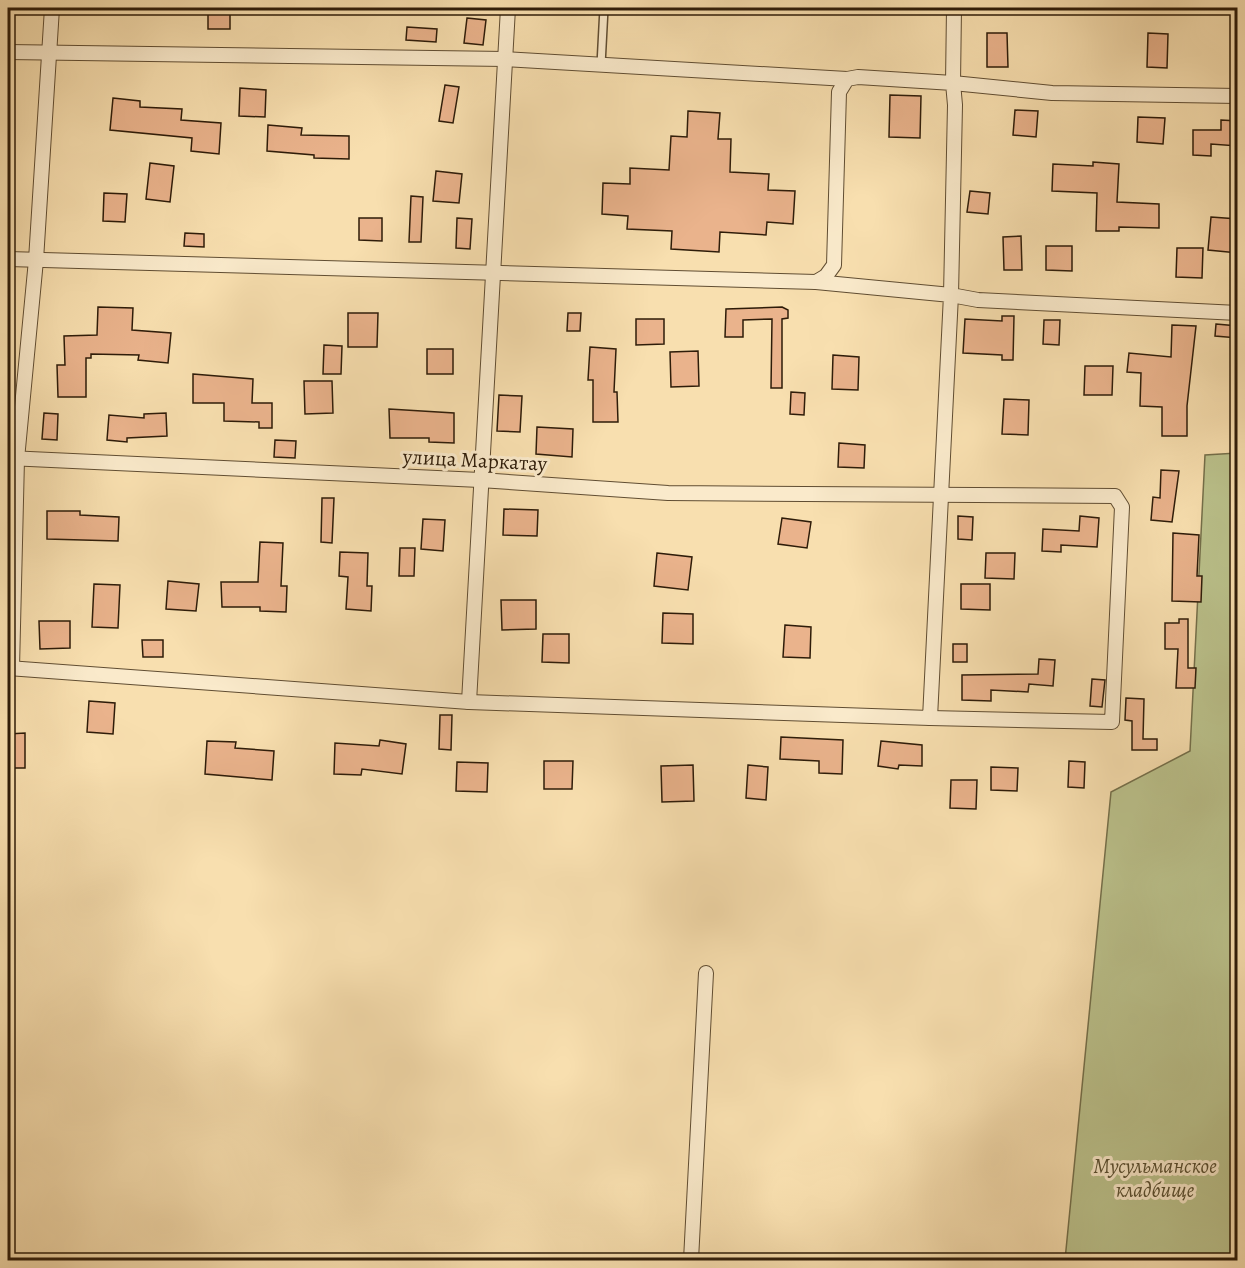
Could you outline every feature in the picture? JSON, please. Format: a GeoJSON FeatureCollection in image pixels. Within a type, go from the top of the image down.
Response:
{"type":"FeatureCollection","features":[{"type":"Feature","properties":{"kind":"street"},"geometry":{"type":"LineString","coordinates":[[52,8],[36,260],[12,459],[10,668],[468,702],[930,718],[951,295],[955,105],[954,8]]}},
{"type":"Feature","properties":{"kind":"street"},"geometry":{"type":"LineString","coordinates":[[468,702],[508,8]]}},
{"type":"Feature","properties":{"kind":"street"},"geometry":{"type":"LineString","coordinates":[[8,52],[505,59],[847,79],[858,77],[953,82],[1052,93],[1238,96]]}},
{"type":"Feature","properties":{"kind":"street"},"geometry":{"type":"LineString","coordinates":[[816,282],[826,276],[834,266],[839,92],[847,79]]}},
{"type":"Feature","properties":{"kind":"street"},"geometry":{"type":"LineString","coordinates":[[8,259],[816,282],[951,295],[978,300],[1238,313]]}},
{"type":"Feature","properties":{"kind":"street","name":"улица Маркатау"},"geometry":{"type":"LineString","coordinates":[[12,459],[480,480],[668,494],[1115,496],[1122,507],[1112,722],[1101,724],[930,718]]}},
{"type":"Feature","properties":{"kind":"street"},"geometry":{"type":"LineString","coordinates":[[691,1260],[706,973]]}},
{"type":"Feature","properties":{"kind":"lane"},"geometry":{"type":"LineString","coordinates":[[602,65],[604,8]]}},
{"type":"Feature","properties":{"kind":"green space","name":"Мусульманское кладбище"},"geometry":{"type":"Polygon","coordinates":[[[1237,453],[1237,1260],[1065,1260],[1111,792],[1190,751],[1205,455],[1237,453]]]}},
{"type":"Feature","properties":{"kind":"building"},"geometry":{"type":"Polygon","coordinates":[[[208,8],[230,8],[230,29],[208,29],[208,8]]]}},
{"type":"Feature","properties":{"kind":"building"},"geometry":{"type":"Polygon","coordinates":[[[467,18],[486,20],[483,45],[464,43],[467,18]]]}},
{"type":"Feature","properties":{"kind":"building"},"geometry":{"type":"Polygon","coordinates":[[[407,27],[437,29],[436,42],[406,40],[407,27]]]}},
{"type":"Feature","properties":{"kind":"building"},"geometry":{"type":"Polygon","coordinates":[[[987,33],[1007,33],[1008,67],[987,67],[987,33]]]}},
{"type":"Feature","properties":{"kind":"building"},"geometry":{"type":"Polygon","coordinates":[[[1148,33],[1168,34],[1167,68],[1147,67],[1148,33]]]}},
{"type":"Feature","properties":{"kind":"building"},"geometry":{"type":"Polygon","coordinates":[[[445,85],[459,87],[453,123],[439,121],[445,85]]]}},
{"type":"Feature","properties":{"kind":"building"},"geometry":{"type":"Polygon","coordinates":[[[240,88],[266,90],[265,117],[239,116],[240,88]]]}},
{"type":"Feature","properties":{"kind":"building"},"geometry":{"type":"Polygon","coordinates":[[[890,95],[921,96],[920,138],[889,137],[890,95]]]}},
{"type":"Feature","properties":{"kind":"building"},"geometry":{"type":"Polygon","coordinates":[[[113,98],[140,101],[140,107],[182,109],[181,120],[221,123],[219,154],[191,151],[192,138],[110,130],[113,98]]]}},
{"type":"Feature","properties":{"kind":"building"},"geometry":{"type":"Polygon","coordinates":[[[1015,110],[1038,111],[1036,137],[1013,135],[1015,110]]]}},
{"type":"Feature","properties":{"kind":"building"},"geometry":{"type":"Polygon","coordinates":[[[688,111],[720,113],[718,139],[731,139],[730,172],[769,174],[768,190],[795,191],[793,224],[767,222],[766,235],[720,232],[719,252],[671,249],[672,231],[627,229],[628,216],[602,214],[603,183],[630,184],[630,168],[669,170],[671,136],[687,137],[688,111]]]}},
{"type":"Feature","properties":{"kind":"building"},"geometry":{"type":"Polygon","coordinates":[[[1138,117],[1165,118],[1163,144],[1137,142],[1138,117]]]}},
{"type":"Feature","properties":{"kind":"building"},"geometry":{"type":"Polygon","coordinates":[[[1221,120],[1238,121],[1238,146],[1211,144],[1211,156],[1193,155],[1193,130],[1221,130],[1221,120]]]}},
{"type":"Feature","properties":{"kind":"building"},"geometry":{"type":"Polygon","coordinates":[[[268,125],[302,128],[301,135],[349,136],[349,159],[314,158],[314,155],[267,151],[268,125]]]}},
{"type":"Feature","properties":{"kind":"building"},"geometry":{"type":"Polygon","coordinates":[[[1093,162],[1119,164],[1117,202],[1159,204],[1159,228],[1119,227],[1119,231],[1096,231],[1097,193],[1052,191],[1053,164],[1093,166],[1093,162]]]}},
{"type":"Feature","properties":{"kind":"building"},"geometry":{"type":"Polygon","coordinates":[[[150,163],[174,166],[170,202],[146,199],[150,163]]]}},
{"type":"Feature","properties":{"kind":"building"},"geometry":{"type":"Polygon","coordinates":[[[436,171],[462,174],[459,203],[433,201],[436,171]]]}},
{"type":"Feature","properties":{"kind":"building"},"geometry":{"type":"Polygon","coordinates":[[[970,191],[990,193],[988,214],[967,212],[970,191]]]}},
{"type":"Feature","properties":{"kind":"building"},"geometry":{"type":"Polygon","coordinates":[[[104,193],[127,194],[125,222],[103,221],[104,193]]]}},
{"type":"Feature","properties":{"kind":"building"},"geometry":{"type":"Polygon","coordinates":[[[411,196],[423,197],[421,242],[409,242],[411,196]]]}},
{"type":"Feature","properties":{"kind":"building"},"geometry":{"type":"Polygon","coordinates":[[[1211,217],[1238,219],[1238,253],[1208,250],[1211,217]]]}},
{"type":"Feature","properties":{"kind":"building"},"geometry":{"type":"Polygon","coordinates":[[[359,218],[382,218],[382,241],[359,240],[359,218]]]}},
{"type":"Feature","properties":{"kind":"building"},"geometry":{"type":"Polygon","coordinates":[[[457,218],[472,219],[470,249],[456,248],[457,218]]]}},
{"type":"Feature","properties":{"kind":"building"},"geometry":{"type":"Polygon","coordinates":[[[185,233],[204,234],[204,247],[184,246],[185,233]]]}},
{"type":"Feature","properties":{"kind":"building"},"geometry":{"type":"Polygon","coordinates":[[[1021,236],[1022,270],[1004,270],[1003,237],[1021,236]]]}},
{"type":"Feature","properties":{"kind":"building"},"geometry":{"type":"Polygon","coordinates":[[[1046,246],[1072,246],[1072,271],[1046,270],[1046,246]]]}},
{"type":"Feature","properties":{"kind":"building"},"geometry":{"type":"Polygon","coordinates":[[[1177,248],[1203,248],[1202,278],[1176,277],[1177,248]]]}},
{"type":"Feature","properties":{"kind":"building"},"geometry":{"type":"Polygon","coordinates":[[[98,307],[133,308],[132,330],[171,333],[168,363],[138,360],[139,355],[91,354],[91,358],[86,358],[86,397],[58,397],[57,365],[65,365],[64,336],[97,335],[98,307]]]}},
{"type":"Feature","properties":{"kind":"building"},"geometry":{"type":"Polygon","coordinates":[[[782,307],[788,310],[788,318],[782,319],[782,388],[771,388],[772,319],[743,320],[743,337],[725,337],[726,309],[782,307]]]}},
{"type":"Feature","properties":{"kind":"building"},"geometry":{"type":"Polygon","coordinates":[[[348,313],[378,313],[377,347],[348,347],[348,313]]]}},
{"type":"Feature","properties":{"kind":"building"},"geometry":{"type":"Polygon","coordinates":[[[568,313],[581,313],[580,331],[567,331],[568,313]]]}},
{"type":"Feature","properties":{"kind":"building"},"geometry":{"type":"Polygon","coordinates":[[[1002,316],[1014,316],[1013,360],[1002,360],[1002,355],[963,353],[965,319],[1002,321],[1002,316]]]}},
{"type":"Feature","properties":{"kind":"building"},"geometry":{"type":"Polygon","coordinates":[[[636,319],[664,319],[664,344],[636,345],[636,319]]]}},
{"type":"Feature","properties":{"kind":"building"},"geometry":{"type":"Polygon","coordinates":[[[1044,320],[1060,320],[1059,345],[1043,344],[1044,320]]]}},
{"type":"Feature","properties":{"kind":"building"},"geometry":{"type":"Polygon","coordinates":[[[1216,324],[1238,326],[1238,338],[1215,336],[1216,324]]]}},
{"type":"Feature","properties":{"kind":"building"},"geometry":{"type":"Polygon","coordinates":[[[1172,325],[1196,326],[1187,406],[1187,436],[1162,436],[1162,407],[1140,406],[1141,373],[1127,372],[1129,353],[1171,357],[1172,325]]]}},
{"type":"Feature","properties":{"kind":"building"},"geometry":{"type":"Polygon","coordinates":[[[324,345],[342,346],[341,374],[323,374],[324,345]]]}},
{"type":"Feature","properties":{"kind":"building"},"geometry":{"type":"Polygon","coordinates":[[[590,347],[616,349],[614,392],[617,392],[618,422],[593,422],[593,380],[588,380],[590,347]]]}},
{"type":"Feature","properties":{"kind":"building"},"geometry":{"type":"Polygon","coordinates":[[[427,349],[453,349],[453,374],[427,374],[427,349]]]}},
{"type":"Feature","properties":{"kind":"building"},"geometry":{"type":"Polygon","coordinates":[[[698,351],[699,386],[671,387],[670,352],[698,351]]]}},
{"type":"Feature","properties":{"kind":"building"},"geometry":{"type":"Polygon","coordinates":[[[833,355],[859,357],[858,390],[832,389],[833,355]]]}},
{"type":"Feature","properties":{"kind":"building"},"geometry":{"type":"Polygon","coordinates":[[[1085,366],[1113,366],[1112,395],[1084,395],[1085,366]]]}},
{"type":"Feature","properties":{"kind":"building"},"geometry":{"type":"Polygon","coordinates":[[[193,374],[253,379],[252,403],[272,403],[272,428],[259,428],[259,422],[224,421],[224,403],[193,403],[193,374]]]}},
{"type":"Feature","properties":{"kind":"building"},"geometry":{"type":"Polygon","coordinates":[[[304,381],[332,381],[333,413],[305,414],[304,381]]]}},
{"type":"Feature","properties":{"kind":"building"},"geometry":{"type":"Polygon","coordinates":[[[791,392],[805,393],[804,415],[790,414],[791,392]]]}},
{"type":"Feature","properties":{"kind":"building"},"geometry":{"type":"Polygon","coordinates":[[[499,395],[522,396],[520,432],[497,431],[499,395]]]}},
{"type":"Feature","properties":{"kind":"building"},"geometry":{"type":"Polygon","coordinates":[[[1004,399],[1029,400],[1028,435],[1002,434],[1004,399]]]}},
{"type":"Feature","properties":{"kind":"building"},"geometry":{"type":"Polygon","coordinates":[[[389,409],[454,413],[454,443],[429,442],[429,438],[390,438],[389,409]]]}},
{"type":"Feature","properties":{"kind":"building"},"geometry":{"type":"Polygon","coordinates":[[[44,413],[58,414],[57,440],[42,439],[44,413]]]}},
{"type":"Feature","properties":{"kind":"building"},"geometry":{"type":"Polygon","coordinates":[[[166,413],[167,436],[127,438],[127,442],[107,440],[109,415],[144,418],[144,414],[166,413]]]}},
{"type":"Feature","properties":{"kind":"building"},"geometry":{"type":"Polygon","coordinates":[[[537,427],[573,429],[572,457],[536,454],[537,427]]]}},
{"type":"Feature","properties":{"kind":"building"},"geometry":{"type":"Polygon","coordinates":[[[275,440],[296,441],[295,458],[274,457],[275,440]]]}},
{"type":"Feature","properties":{"kind":"building"},"geometry":{"type":"Polygon","coordinates":[[[839,443],[865,445],[864,468],[838,467],[839,443]]]}},
{"type":"Feature","properties":{"kind":"building"},"geometry":{"type":"Polygon","coordinates":[[[1161,470],[1179,471],[1172,522],[1151,520],[1153,497],[1160,498],[1161,470]]]}},
{"type":"Feature","properties":{"kind":"building"},"geometry":{"type":"Polygon","coordinates":[[[322,498],[334,498],[332,543],[321,542],[322,498]]]}},
{"type":"Feature","properties":{"kind":"building"},"geometry":{"type":"Polygon","coordinates":[[[504,509],[538,510],[537,536],[503,535],[504,509]]]}},
{"type":"Feature","properties":{"kind":"building"},"geometry":{"type":"Polygon","coordinates":[[[47,511],[80,511],[80,515],[119,517],[118,541],[47,539],[47,511]]]}},
{"type":"Feature","properties":{"kind":"building"},"geometry":{"type":"Polygon","coordinates":[[[958,516],[973,517],[972,540],[958,539],[958,516]]]}},
{"type":"Feature","properties":{"kind":"building"},"geometry":{"type":"Polygon","coordinates":[[[1080,516],[1099,518],[1097,547],[1061,545],[1061,552],[1042,551],[1043,529],[1079,531],[1080,516]]]}},
{"type":"Feature","properties":{"kind":"building"},"geometry":{"type":"Polygon","coordinates":[[[782,518],[811,522],[807,548],[778,544],[782,518]]]}},
{"type":"Feature","properties":{"kind":"building"},"geometry":{"type":"Polygon","coordinates":[[[423,519],[445,520],[443,551],[421,549],[423,519]]]}},
{"type":"Feature","properties":{"kind":"building"},"geometry":{"type":"Polygon","coordinates":[[[1173,533],[1199,535],[1197,576],[1202,576],[1201,602],[1172,601],[1173,533]]]}},
{"type":"Feature","properties":{"kind":"building"},"geometry":{"type":"Polygon","coordinates":[[[260,542],[283,543],[281,586],[287,586],[286,612],[260,611],[260,607],[222,607],[221,582],[258,582],[260,542]]]}},
{"type":"Feature","properties":{"kind":"building"},"geometry":{"type":"Polygon","coordinates":[[[400,548],[415,548],[414,576],[399,576],[400,548]]]}},
{"type":"Feature","properties":{"kind":"building"},"geometry":{"type":"Polygon","coordinates":[[[340,552],[368,553],[367,586],[372,586],[371,611],[346,609],[348,577],[339,576],[340,552]]]}},
{"type":"Feature","properties":{"kind":"building"},"geometry":{"type":"Polygon","coordinates":[[[657,553],[692,557],[688,590],[654,586],[657,553]]]}},
{"type":"Feature","properties":{"kind":"building"},"geometry":{"type":"Polygon","coordinates":[[[986,553],[1015,553],[1014,579],[985,578],[986,553]]]}},
{"type":"Feature","properties":{"kind":"building"},"geometry":{"type":"Polygon","coordinates":[[[168,581],[199,584],[196,611],[166,609],[168,581]]]}},
{"type":"Feature","properties":{"kind":"building"},"geometry":{"type":"Polygon","coordinates":[[[94,584],[120,585],[118,628],[92,627],[94,584]]]}},
{"type":"Feature","properties":{"kind":"building"},"geometry":{"type":"Polygon","coordinates":[[[961,584],[990,584],[990,610],[961,609],[961,584]]]}},
{"type":"Feature","properties":{"kind":"building"},"geometry":{"type":"Polygon","coordinates":[[[501,600],[536,600],[536,629],[502,630],[501,600]]]}},
{"type":"Feature","properties":{"kind":"building"},"geometry":{"type":"Polygon","coordinates":[[[663,613],[693,614],[693,644],[662,643],[663,613]]]}},
{"type":"Feature","properties":{"kind":"building"},"geometry":{"type":"Polygon","coordinates":[[[1179,619],[1188,619],[1188,668],[1196,668],[1195,688],[1176,688],[1178,649],[1165,649],[1165,623],[1179,623],[1179,619]]]}},
{"type":"Feature","properties":{"kind":"building"},"geometry":{"type":"Polygon","coordinates":[[[39,621],[70,621],[70,648],[40,649],[39,621]]]}},
{"type":"Feature","properties":{"kind":"building"},"geometry":{"type":"Polygon","coordinates":[[[785,625],[811,627],[810,658],[783,657],[785,625]]]}},
{"type":"Feature","properties":{"kind":"building"},"geometry":{"type":"Polygon","coordinates":[[[543,634],[569,634],[569,663],[542,662],[543,634]]]}},
{"type":"Feature","properties":{"kind":"building"},"geometry":{"type":"Polygon","coordinates":[[[142,640],[163,640],[163,657],[143,657],[142,640]]]}},
{"type":"Feature","properties":{"kind":"building"},"geometry":{"type":"Polygon","coordinates":[[[953,644],[967,644],[967,662],[953,662],[953,644]]]}},
{"type":"Feature","properties":{"kind":"building"},"geometry":{"type":"Polygon","coordinates":[[[1039,659],[1055,660],[1053,686],[1029,684],[1028,692],[991,690],[991,701],[962,700],[962,675],[1038,674],[1039,659]]]}},
{"type":"Feature","properties":{"kind":"building"},"geometry":{"type":"Polygon","coordinates":[[[1092,679],[1105,680],[1102,707],[1090,706],[1092,679]]]}},
{"type":"Feature","properties":{"kind":"building"},"geometry":{"type":"Polygon","coordinates":[[[1126,698],[1144,699],[1143,739],[1157,739],[1157,750],[1132,750],[1132,721],[1125,720],[1126,698]]]}},
{"type":"Feature","properties":{"kind":"building"},"geometry":{"type":"Polygon","coordinates":[[[89,701],[115,703],[113,734],[87,732],[89,701]]]}},
{"type":"Feature","properties":{"kind":"building"},"geometry":{"type":"Polygon","coordinates":[[[440,715],[452,715],[451,750],[439,749],[440,715]]]}},
{"type":"Feature","properties":{"kind":"building"},"geometry":{"type":"Polygon","coordinates":[[[25,733],[25,768],[8,768],[8,734],[25,733]]]}},
{"type":"Feature","properties":{"kind":"building"},"geometry":{"type":"Polygon","coordinates":[[[781,737],[843,740],[842,774],[819,773],[819,761],[780,759],[781,737]]]}},
{"type":"Feature","properties":{"kind":"building"},"geometry":{"type":"Polygon","coordinates":[[[380,740],[406,744],[402,774],[362,769],[361,775],[334,774],[335,743],[379,746],[380,740]]]}},
{"type":"Feature","properties":{"kind":"building"},"geometry":{"type":"Polygon","coordinates":[[[207,741],[236,742],[235,748],[274,751],[272,780],[205,774],[207,741]]]}},
{"type":"Feature","properties":{"kind":"building"},"geometry":{"type":"Polygon","coordinates":[[[881,741],[922,745],[922,766],[899,765],[898,769],[878,766],[881,741]]]}},
{"type":"Feature","properties":{"kind":"building"},"geometry":{"type":"Polygon","coordinates":[[[544,761],[573,761],[572,789],[544,789],[544,761]]]}},
{"type":"Feature","properties":{"kind":"building"},"geometry":{"type":"Polygon","coordinates":[[[1069,761],[1085,762],[1084,788],[1068,787],[1069,761]]]}},
{"type":"Feature","properties":{"kind":"building"},"geometry":{"type":"Polygon","coordinates":[[[457,762],[488,763],[487,792],[456,791],[457,762]]]}},
{"type":"Feature","properties":{"kind":"building"},"geometry":{"type":"Polygon","coordinates":[[[693,765],[694,801],[662,802],[661,766],[693,765]]]}},
{"type":"Feature","properties":{"kind":"building"},"geometry":{"type":"Polygon","coordinates":[[[748,765],[768,767],[766,800],[746,798],[748,765]]]}},
{"type":"Feature","properties":{"kind":"building"},"geometry":{"type":"Polygon","coordinates":[[[991,767],[1018,768],[1017,791],[991,790],[991,767]]]}},
{"type":"Feature","properties":{"kind":"building"},"geometry":{"type":"Polygon","coordinates":[[[951,780],[977,780],[976,809],[950,808],[951,780]]]}}]}
